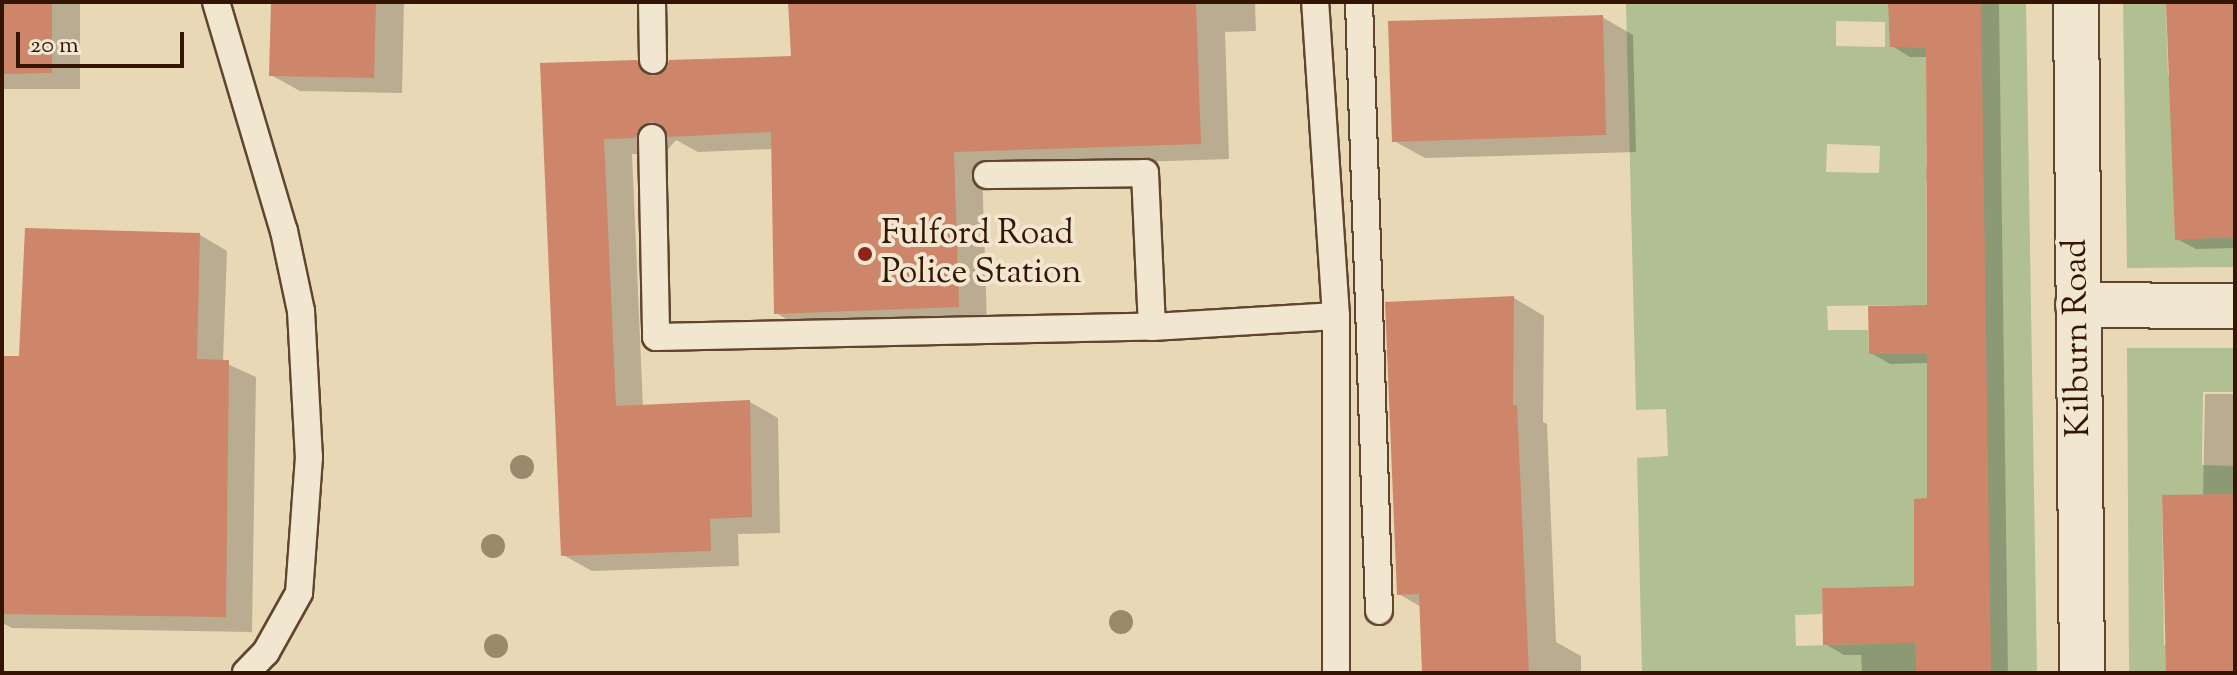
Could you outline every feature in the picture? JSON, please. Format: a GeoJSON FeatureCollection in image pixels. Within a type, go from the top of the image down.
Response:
{"type":"FeatureCollection","features":[{"type":"Feature","properties":{"kind":"street","name":"Kilburn Road"},"geometry":{"type":"LineString","coordinates":[[2076,2],[2082,673]]}},
{"type":"Feature","properties":{"kind":"street"},"geometry":{"type":"LineString","coordinates":[[2078,305],[2235,306]]}},
{"type":"Feature","properties":{"kind":"lane"},"geometry":{"type":"LineString","coordinates":[[216,2],[284,231],[301,311],[309,457],[299,593],[266,652],[246,673]]}},
{"type":"Feature","properties":{"kind":"lane"},"geometry":{"type":"LineString","coordinates":[[652,2],[653,60]]}},
{"type":"Feature","properties":{"kind":"lane"},"geometry":{"type":"LineString","coordinates":[[1315,2],[1336,316],[1336,673]]}},
{"type":"Feature","properties":{"kind":"lane"},"geometry":{"type":"LineString","coordinates":[[1359,2],[1379,611]]}},
{"type":"Feature","properties":{"kind":"lane"},"geometry":{"type":"LineString","coordinates":[[652,138],[656,337],[1152,327],[1336,316]]}},
{"type":"Feature","properties":{"kind":"lane"},"geometry":{"type":"LineString","coordinates":[[987,175],[1145,173],[1152,327]]}},
{"type":"Feature","properties":{"kind":"green space"},"geometry":{"type":"Polygon","coordinates":[[[1626,2],[1888,2],[1981,8],[1981,2],[2026,2],[2037,673],[1642,673],[1637,458],[1668,456],[1666,409],[1636,410],[1626,2]],[[1836,21],[1836,46],[1885,47],[1885,22],[1836,21]],[[1926,26],[1926,166],[1983,166],[1926,26]],[[1827,144],[1826,172],[1879,173],[1880,146],[1827,144]],[[1926,181],[1927,320],[1985,320],[1927,181],[1926,181]],[[1905,305],[1827,306],[1828,330],[1868,330],[1869,354],[1905,354],[1905,305]],[[1927,336],[1927,478],[1987,477],[1927,336]],[[1988,497],[1914,499],[1914,603],[1989,601],[1988,497]],[[1869,587],[1822,588],[1822,614],[1795,615],[1796,646],[1870,644],[1869,587]]]}},
{"type":"Feature","properties":{"kind":"green space"},"geometry":{"type":"Polygon","coordinates":[[[2123,2],[2166,2],[2168,75],[2235,74],[2172,119],[2175,239],[2235,237],[2235,267],[2127,268],[2123,2]]]}},
{"type":"Feature","properties":{"kind":"green space"},"geometry":{"type":"Polygon","coordinates":[[[2127,348],[2235,348],[2235,392],[2203,392],[2202,465],[2235,466],[2235,494],[2162,496],[2164,645],[2235,644],[2166,673],[2129,673],[2127,348]]]}},
{"type":"Feature","properties":{"kind":"building"},"geometry":{"type":"Polygon","coordinates":[[[2,2],[52,2],[52,73],[2,74],[2,2]]]}},
{"type":"Feature","properties":{"kind":"building"},"geometry":{"type":"Polygon","coordinates":[[[271,2],[376,2],[374,78],[269,76],[271,2]]]}},
{"type":"Feature","properties":{"kind":"building","name":"Fulford Road Police Station"},"geometry":{"type":"Polygon","coordinates":[[[788,2],[1196,2],[1201,144],[954,152],[959,307],[774,314],[771,132],[668,137],[660,124],[651,122],[638,130],[636,138],[604,139],[616,406],[750,400],[752,517],[710,519],[711,551],[561,556],[540,63],[637,60],[645,74],[654,76],[667,68],[669,60],[791,56],[788,2]]]}},
{"type":"Feature","properties":{"kind":"building"},"geometry":{"type":"Polygon","coordinates":[[[1888,2],[1981,2],[1991,673],[1916,673],[1915,643],[1823,645],[1822,588],[1914,586],[1914,499],[1927,498],[1927,354],[1869,354],[1868,306],[1927,305],[1926,48],[1890,47],[1888,2]]]}},
{"type":"Feature","properties":{"kind":"building"},"geometry":{"type":"Polygon","coordinates":[[[2166,2],[2235,2],[2235,237],[2175,240],[2166,2]]]}},
{"type":"Feature","properties":{"kind":"building"},"geometry":{"type":"Polygon","coordinates":[[[1603,15],[1606,135],[1392,142],[1388,21],[1603,15]]]}},
{"type":"Feature","properties":{"kind":"building"},"geometry":{"type":"Polygon","coordinates":[[[25,228],[200,233],[197,359],[229,360],[226,617],[2,614],[2,356],[19,356],[25,228]]]}},
{"type":"Feature","properties":{"kind":"building"},"geometry":{"type":"Polygon","coordinates":[[[1514,296],[1513,405],[1517,405],[1529,673],[1422,673],[1419,594],[1397,595],[1385,302],[1514,296]]]}},
{"type":"Feature","properties":{"kind":"building"},"geometry":{"type":"Polygon","coordinates":[[[2235,494],[2235,673],[2166,673],[2162,495],[2235,494]]]}},
{"type":"Feature","properties":{"kind":"place","name":"Fulford Road Police Station"},"geometry":{"type":"Point","coordinates":[865,254]}}]}
